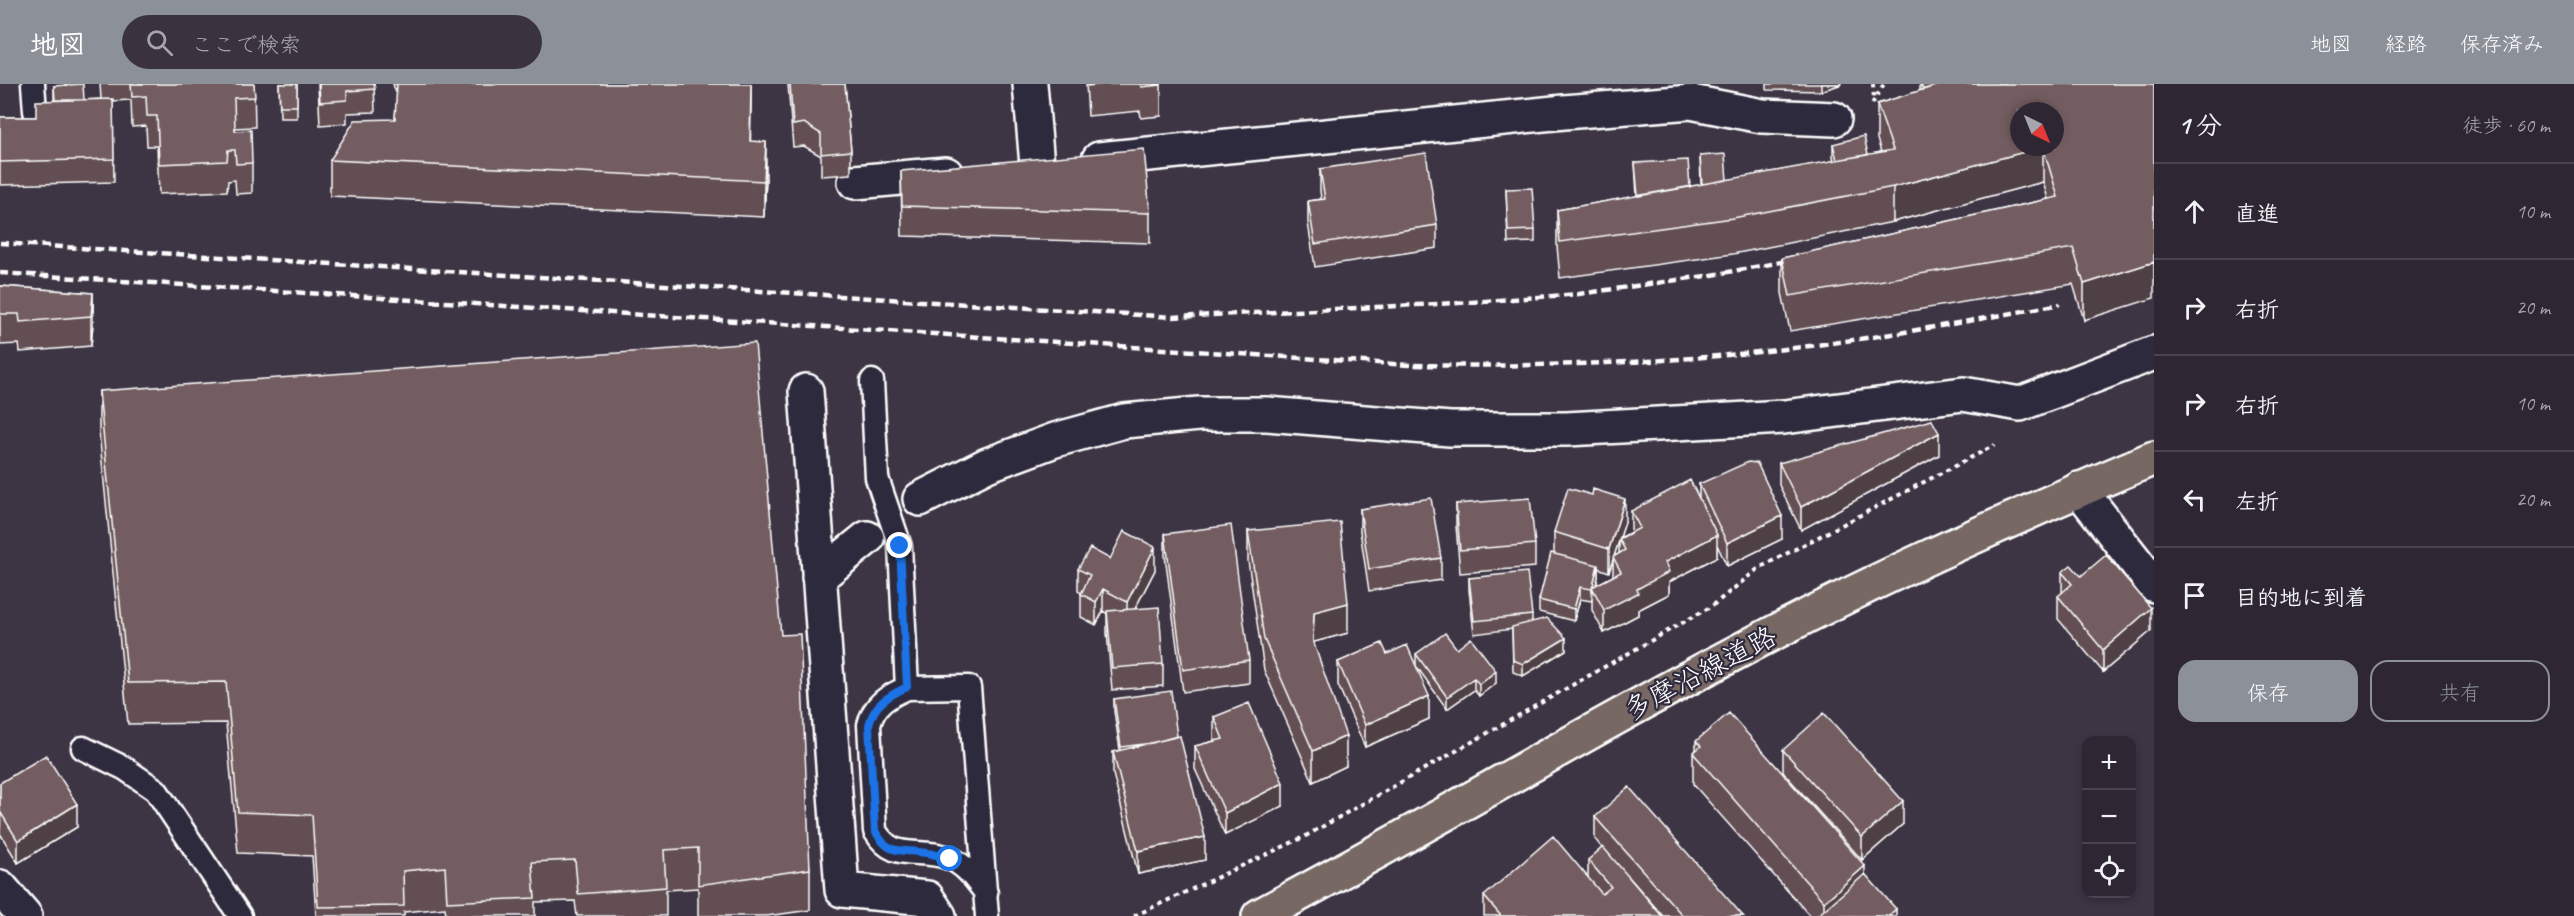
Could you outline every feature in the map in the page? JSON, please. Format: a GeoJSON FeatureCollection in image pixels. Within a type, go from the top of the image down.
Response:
{"type":"FeatureCollection","features":[{"type":"Feature","properties":{"kind":"main road","name":"多摩沿線道路"},"geometry":{"type":"LineString","coordinates":[[1259,916],[1359,864],[1645,702],[1790,624],[1917,561],[2154,458]]}},
{"type":"Feature","properties":{"kind":"street"},"geometry":{"type":"LineString","coordinates":[[1029,84],[1037,165]]}},
{"type":"Feature","properties":{"kind":"street"},"geometry":{"type":"LineString","coordinates":[[855,182],[1037,165],[1563,98],[1691,102],[1762,116],[1834,119]]}},
{"type":"Feature","properties":{"kind":"street"},"geometry":{"type":"LineString","coordinates":[[920,499],[987,465],[1055,440],[1124,421],[1199,414],[1268,414],[1450,429],[1567,429],[1784,417],[1963,394],[2020,404],[2154,353]]}},
{"type":"Feature","properties":{"kind":"street"},"geometry":{"type":"LineString","coordinates":[[806,391],[842,890],[927,898],[939,916]]}},
{"type":"Feature","properties":{"kind":"street"},"geometry":{"type":"LineString","coordinates":[[2079,489],[2154,585]]}},
{"type":"Feature","properties":{"kind":"street"},"geometry":{"type":"LineString","coordinates":[[819,577],[867,538]]}},
{"type":"Feature","properties":{"kind":"street"},"geometry":{"type":"LineString","coordinates":[[0,887],[25,916]]}},
{"type":"Feature","properties":{"kind":"lane"},"geometry":{"type":"LineString","coordinates":[[33,84],[35,111]]}},
{"type":"Feature","properties":{"kind":"lane"},"geometry":{"type":"LineString","coordinates":[[872,381],[877,478],[900,546],[907,687]]}},
{"type":"Feature","properties":{"kind":"lane"},"geometry":{"type":"LineString","coordinates":[[986,893],[971,872],[950,859],[927,852],[898,852],[884,846],[875,831],[869,725],[872,714],[881,701],[907,687],[969,687],[986,893],[987,916]]}},
{"type":"Feature","properties":{"kind":"lane"},"geometry":{"type":"LineString","coordinates":[[83,748],[124,768],[156,790],[240,916]]}},
{"type":"Feature","properties":{"kind":"path"},"geometry":{"type":"LineString","coordinates":[[1873,84],[1874,102]]}},
{"type":"Feature","properties":{"kind":"path"},"geometry":{"type":"LineString","coordinates":[[1134,916],[1304,837],[1712,606],[1759,568],[1996,444]]}},
{"type":"Feature","properties":{"kind":"building"},"geometry":{"type":"Polygon","coordinates":[[[83,84],[84,100],[55,100],[54,86],[83,84]]]}},
{"type":"Feature","properties":{"kind":"building"},"geometry":{"type":"Polygon","coordinates":[[[131,84],[254,84],[255,97],[234,98],[235,131],[251,130],[252,163],[236,164],[235,150],[228,150],[227,161],[159,164],[157,116],[147,116],[146,96],[132,97],[131,84]]]}},
{"type":"Feature","properties":{"kind":"building"},"geometry":{"type":"Polygon","coordinates":[[[279,84],[297,84],[297,106],[280,106],[279,84]]]}},
{"type":"Feature","properties":{"kind":"building"},"geometry":{"type":"Polygon","coordinates":[[[319,84],[374,84],[375,89],[347,91],[347,100],[320,102],[319,84]]]}},
{"type":"Feature","properties":{"kind":"building"},"geometry":{"type":"Polygon","coordinates":[[[397,84],[751,84],[750,141],[766,142],[764,181],[330,160],[355,120],[395,119],[397,84]]]}},
{"type":"Feature","properties":{"kind":"building"},"geometry":{"type":"Polygon","coordinates":[[[790,84],[845,84],[851,151],[821,154],[821,134],[804,123],[793,125],[790,84]]]}},
{"type":"Feature","properties":{"kind":"building"},"geometry":{"type":"Polygon","coordinates":[[[1140,84],[1161,84],[1161,85],[1141,87],[1140,84]]]}},
{"type":"Feature","properties":{"kind":"building"},"geometry":{"type":"Polygon","coordinates":[[[1921,84],[1941,84],[1923,90],[1921,84]]]}},
{"type":"Feature","properties":{"kind":"building"},"geometry":{"type":"Polygon","coordinates":[[[1941,84],[2154,84],[2154,262],[2084,284],[2073,248],[1790,296],[1782,258],[2058,197],[2046,156],[2064,156],[2064,102],[2010,102],[2010,156],[1893,187],[1733,218],[1560,242],[1557,210],[1893,150],[1877,104],[1941,84]]]}},
{"type":"Feature","properties":{"kind":"building"},"geometry":{"type":"Polygon","coordinates":[[[113,99],[114,159],[0,162],[0,117],[36,117],[36,101],[113,99]]]}},
{"type":"Feature","properties":{"kind":"building"},"geometry":{"type":"Polygon","coordinates":[[[1864,136],[1868,155],[1837,160],[1833,144],[1864,136]]]}},
{"type":"Feature","properties":{"kind":"building"},"geometry":{"type":"Polygon","coordinates":[[[1144,149],[1150,213],[902,206],[901,171],[1144,149]]]}},
{"type":"Feature","properties":{"kind":"building"},"geometry":{"type":"Polygon","coordinates":[[[1426,153],[1437,225],[1315,244],[1308,201],[1325,199],[1320,169],[1426,153]]]}},
{"type":"Feature","properties":{"kind":"building"},"geometry":{"type":"Polygon","coordinates":[[[1725,154],[1727,180],[1702,184],[1700,156],[1725,154]]]}},
{"type":"Feature","properties":{"kind":"building"},"geometry":{"type":"Polygon","coordinates":[[[1688,160],[1690,187],[1638,196],[1635,163],[1688,160]]]}},
{"type":"Feature","properties":{"kind":"building"},"geometry":{"type":"Polygon","coordinates":[[[1532,188],[1535,230],[1508,231],[1506,189],[1532,188]]]}},
{"type":"Feature","properties":{"kind":"building"},"geometry":{"type":"Polygon","coordinates":[[[0,286],[93,293],[91,316],[20,322],[19,314],[0,314],[0,286]]]}},
{"type":"Feature","properties":{"kind":"building"},"geometry":{"type":"Polygon","coordinates":[[[755,343],[781,635],[800,634],[810,869],[698,885],[698,848],[664,850],[666,887],[578,894],[575,860],[532,862],[535,898],[447,902],[445,867],[403,871],[404,906],[318,907],[312,815],[238,812],[226,682],[128,683],[99,391],[755,343]]]}},
{"type":"Feature","properties":{"kind":"building"},"geometry":{"type":"Polygon","coordinates":[[[1932,420],[1939,433],[1801,507],[1779,463],[1932,420]]]}},
{"type":"Feature","properties":{"kind":"building"},"geometry":{"type":"Polygon","coordinates":[[[1748,462],[1757,463],[1782,516],[1727,543],[1699,484],[1748,462]]]}},
{"type":"Feature","properties":{"kind":"building"},"geometry":{"type":"Polygon","coordinates":[[[1690,480],[1717,535],[1665,562],[1669,572],[1637,589],[1638,593],[1604,610],[1592,587],[1621,572],[1613,557],[1625,550],[1619,539],[1640,528],[1631,511],[1690,480]]]}},
{"type":"Feature","properties":{"kind":"building"},"geometry":{"type":"Polygon","coordinates":[[[1568,488],[1592,495],[1593,489],[1625,499],[1609,549],[1554,532],[1568,488]]]}},
{"type":"Feature","properties":{"kind":"building"},"geometry":{"type":"Polygon","coordinates":[[[1431,498],[1441,558],[1369,569],[1360,509],[1431,498]]]}},
{"type":"Feature","properties":{"kind":"building"},"geometry":{"type":"Polygon","coordinates":[[[1530,498],[1535,544],[1460,550],[1456,504],[1530,498]]]}},
{"type":"Feature","properties":{"kind":"building"},"geometry":{"type":"Polygon","coordinates":[[[1340,522],[1348,603],[1314,612],[1313,641],[1346,736],[1313,751],[1264,639],[1248,531],[1340,522]]]}},
{"type":"Feature","properties":{"kind":"building"},"geometry":{"type":"Polygon","coordinates":[[[1231,525],[1249,660],[1183,670],[1165,534],[1231,525]]]}},
{"type":"Feature","properties":{"kind":"building"},"geometry":{"type":"Polygon","coordinates":[[[1124,531],[1155,547],[1127,602],[1103,589],[1096,602],[1081,594],[1090,575],[1078,569],[1090,548],[1110,559],[1124,531]]]}},
{"type":"Feature","properties":{"kind":"building"},"geometry":{"type":"Polygon","coordinates":[[[1551,553],[1598,565],[1592,589],[1580,587],[1574,609],[1539,600],[1551,553]]]}},
{"type":"Feature","properties":{"kind":"building"},"geometry":{"type":"Polygon","coordinates":[[[2106,555],[2151,608],[2103,650],[2058,596],[2072,584],[2062,572],[2071,565],[2081,576],[2106,555]]]}},
{"type":"Feature","properties":{"kind":"building"},"geometry":{"type":"Polygon","coordinates":[[[1527,572],[1532,615],[1474,621],[1469,578],[1527,572]]]}},
{"type":"Feature","properties":{"kind":"building"},"geometry":{"type":"Polygon","coordinates":[[[1159,607],[1163,664],[1112,668],[1107,611],[1159,607]]]}},
{"type":"Feature","properties":{"kind":"building"},"geometry":{"type":"Polygon","coordinates":[[[1547,618],[1566,638],[1523,664],[1513,660],[1512,627],[1547,618]]]}},
{"type":"Feature","properties":{"kind":"building"},"geometry":{"type":"Polygon","coordinates":[[[1445,633],[1457,649],[1471,638],[1496,671],[1479,684],[1474,678],[1447,697],[1416,654],[1445,633]]]}},
{"type":"Feature","properties":{"kind":"building"},"geometry":{"type":"Polygon","coordinates":[[[1382,643],[1387,654],[1407,645],[1429,696],[1365,725],[1338,662],[1382,643]]]}},
{"type":"Feature","properties":{"kind":"building"},"geometry":{"type":"Polygon","coordinates":[[[1171,691],[1177,736],[1152,743],[1121,747],[1114,699],[1171,691]]]}},
{"type":"Feature","properties":{"kind":"building"},"geometry":{"type":"Polygon","coordinates":[[[1249,703],[1283,783],[1225,813],[1195,746],[1223,739],[1214,717],[1249,703]]]}},
{"type":"Feature","properties":{"kind":"building"},"geometry":{"type":"Polygon","coordinates":[[[1729,713],[1865,866],[1824,902],[1693,753],[1701,746],[1696,741],[1729,713]]]}},
{"type":"Feature","properties":{"kind":"building"},"geometry":{"type":"Polygon","coordinates":[[[1824,713],[1903,801],[1862,837],[1783,750],[1824,713]]]}},
{"type":"Feature","properties":{"kind":"building"},"geometry":{"type":"Polygon","coordinates":[[[1180,736],[1205,837],[1138,851],[1113,752],[1180,736]]]}},
{"type":"Feature","properties":{"kind":"building"},"geometry":{"type":"Polygon","coordinates":[[[46,755],[77,804],[18,841],[0,813],[0,783],[46,755]]]}},
{"type":"Feature","properties":{"kind":"building"},"geometry":{"type":"Polygon","coordinates":[[[1629,787],[1743,916],[1683,916],[1595,817],[1629,787]]]}},
{"type":"Feature","properties":{"kind":"building"},"geometry":{"type":"Polygon","coordinates":[[[1553,836],[1602,894],[1611,887],[1588,860],[1603,847],[1662,916],[1501,916],[1484,896],[1553,836]]]}},
{"type":"Feature","properties":{"kind":"building"},"geometry":{"type":"Polygon","coordinates":[[[1865,874],[1896,909],[1888,916],[1817,916],[1865,874]]]}},
{"type":"Feature","properties":{"kind":"railway"},"geometry":{"type":"LineString","coordinates":[[0,243],[1173,317],[1458,303],[1579,294],[1712,275],[1797,259]]}},
{"type":"Feature","properties":{"kind":"railway"},"geometry":{"type":"LineString","coordinates":[[0,273],[1409,365],[1593,364],[1731,355],[1884,335],[2060,304]]}},
{"type":"Feature","properties":{"kind":"route"},"geometry":{"type":"LineString","coordinates":[[900,546],[907,687],[881,701],[872,714],[869,725],[875,831],[884,846],[898,852],[927,852],[950,859]]}}]}
